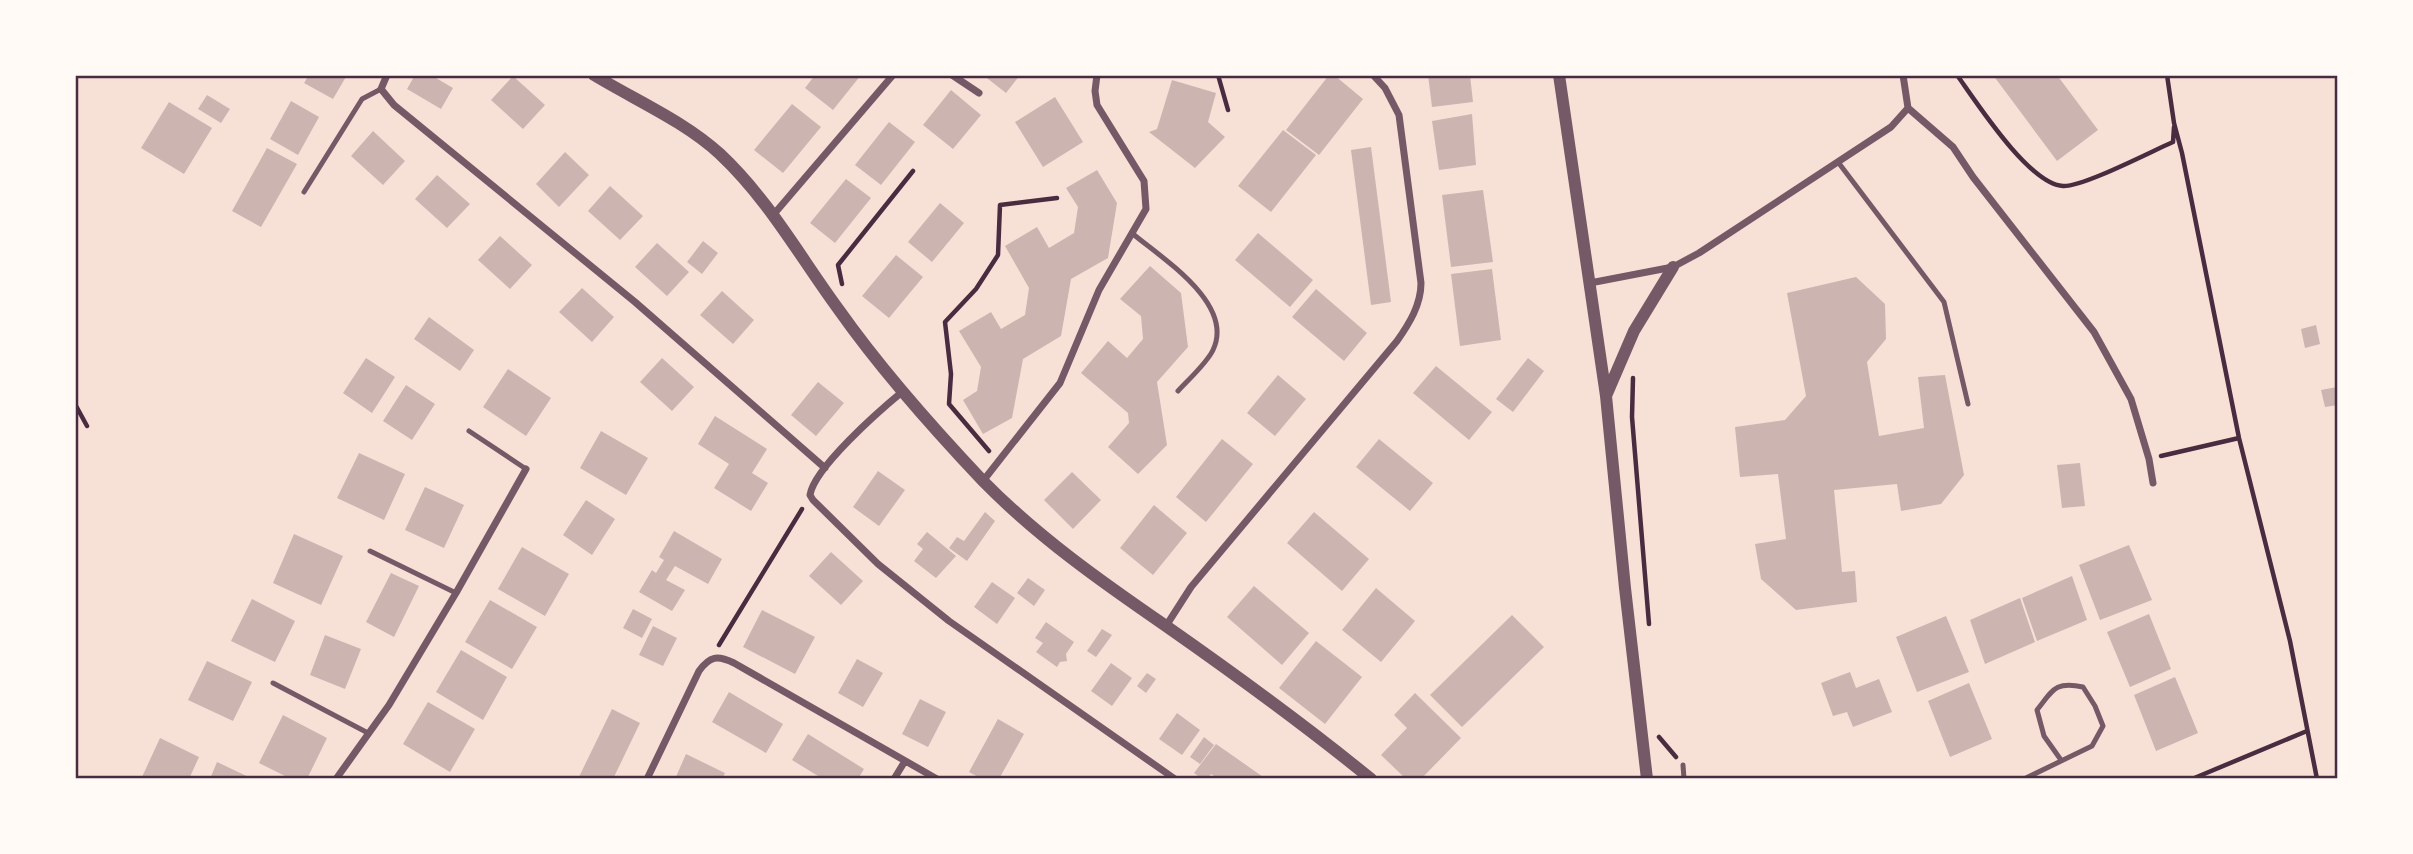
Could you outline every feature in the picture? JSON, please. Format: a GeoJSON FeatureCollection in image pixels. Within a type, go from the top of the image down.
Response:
{"type":"FeatureCollection","features":[{"type":"Feature","properties":{"kind":"street"},"geometry":{"type":"LineString","coordinates":[[387,75],[381,89],[394,105],[635,302],[825,468]]}},
{"type":"Feature","properties":{"kind":"street"},"geometry":{"type":"LineString","coordinates":[[594,75],[679,125],[709,146],[746,181],[775,214],[836,307],[902,392],[983,481],[1025,521],[1095,578],[1293,718],[1371,779]]}},
{"type":"Feature","properties":{"kind":"street"},"geometry":{"type":"LineString","coordinates":[[775,214],[893,75]]}},
{"type":"Feature","properties":{"kind":"street"},"geometry":{"type":"LineString","coordinates":[[952,75],[979,93]]}},
{"type":"Feature","properties":{"kind":"street"},"geometry":{"type":"LineString","coordinates":[[983,481],[1060,383],[1099,290],[1146,209],[1144,181],[1097,106],[1097,75]]}},
{"type":"Feature","properties":{"kind":"street"},"geometry":{"type":"LineString","coordinates":[[1166,626],[1191,587],[1397,341],[1415,310],[1421,293],[1421,283],[1399,115],[1385,88],[1373,75]]}},
{"type":"Feature","properties":{"kind":"street"},"geometry":{"type":"LineString","coordinates":[[1559,75],[1606,396],[1647,779]]}},
{"type":"Feature","properties":{"kind":"street"},"geometry":{"type":"LineString","coordinates":[[1903,75],[1908,108],[1953,147],[1973,177],[2094,332],[2131,399],[2153,482]]}},
{"type":"Feature","properties":{"kind":"street"},"geometry":{"type":"LineString","coordinates":[[1590,283],[1673,267],[1699,253],[1891,127],[1908,108]]}},
{"type":"Feature","properties":{"kind":"street"},"geometry":{"type":"LineString","coordinates":[[1606,396],[1634,331],[1673,267]]}},
{"type":"Feature","properties":{"kind":"street"},"geometry":{"type":"LineString","coordinates":[[902,392],[869,421],[825,468],[810,495],[817,506],[877,564],[949,621],[1175,779]]}},
{"type":"Feature","properties":{"kind":"street"},"geometry":{"type":"LineString","coordinates":[[336,779],[389,705],[526,469]]}},
{"type":"Feature","properties":{"kind":"street"},"geometry":{"type":"LineString","coordinates":[[647,779],[695,678],[712,657],[724,658],[734,663],[937,779]]}},
{"type":"Feature","properties":{"kind":"street"},"geometry":{"type":"LineString","coordinates":[[894,779],[905,761]]}},
{"type":"Feature","properties":{"kind":"lane"},"geometry":{"type":"LineString","coordinates":[[304,192],[362,99],[381,89]]}},
{"type":"Feature","properties":{"kind":"lane"},"geometry":{"type":"LineString","coordinates":[[1838,162],[1944,302],[1968,404]]}},
{"type":"Feature","properties":{"kind":"lane"},"geometry":{"type":"LineString","coordinates":[[1133,234],[1201,292],[1211,306],[1217,329],[1213,350],[1178,391]]}},
{"type":"Feature","properties":{"kind":"lane"},"geometry":{"type":"LineString","coordinates":[[469,431],[526,469]]}},
{"type":"Feature","properties":{"kind":"lane"},"geometry":{"type":"LineString","coordinates":[[370,551],[456,593]]}},
{"type":"Feature","properties":{"kind":"lane"},"geometry":{"type":"LineString","coordinates":[[273,683],[368,733]]}},
{"type":"Feature","properties":{"kind":"lane"},"geometry":{"type":"LineString","coordinates":[[2024,779],[2092,746],[2103,726],[2083,687],[2068,684],[2054,687],[2037,710],[2044,736],[2061,760]]}},
{"type":"Feature","properties":{"kind":"lane"},"geometry":{"type":"LineString","coordinates":[[1683,765],[1684,779]]}},
{"type":"Feature","properties":{"kind":"path"},"geometry":{"type":"LineString","coordinates":[[1217,75],[1228,110]]}},
{"type":"Feature","properties":{"kind":"path"},"geometry":{"type":"LineString","coordinates":[[1958,75],[2017,154],[2042,178],[2064,186],[2173,142],[2174,123]]}},
{"type":"Feature","properties":{"kind":"path"},"geometry":{"type":"LineString","coordinates":[[2167,75],[2174,123],[2239,438],[2290,641],[2317,779]]}},
{"type":"Feature","properties":{"kind":"path"},"geometry":{"type":"LineString","coordinates":[[842,287],[838,265],[913,171]]}},
{"type":"Feature","properties":{"kind":"path"},"geometry":{"type":"LineString","coordinates":[[1001,459],[984,447],[949,404],[950,374],[945,322],[976,289],[998,255],[1000,205],[1058,198]]}},
{"type":"Feature","properties":{"kind":"path"},"geometry":{"type":"LineString","coordinates":[[1633,369],[1632,417],[1649,625]]}},
{"type":"Feature","properties":{"kind":"path"},"geometry":{"type":"LineString","coordinates":[[75,404],[88,426]]}},
{"type":"Feature","properties":{"kind":"path"},"geometry":{"type":"LineString","coordinates":[[2149,459],[2239,438]]}},
{"type":"Feature","properties":{"kind":"path"},"geometry":{"type":"LineString","coordinates":[[712,657],[810,495]]}},
{"type":"Feature","properties":{"kind":"path"},"geometry":{"type":"LineString","coordinates":[[2192,779],[2307,731]]}},
{"type":"Feature","properties":{"kind":"path"},"geometry":{"type":"LineString","coordinates":[[1658,736],[1683,765]]}},
{"type":"Feature","properties":{"kind":"building"},"geometry":{"type":"Polygon","coordinates":[[[309,75],[347,75],[333,99],[304,83],[309,75]]]}},
{"type":"Feature","properties":{"kind":"building"},"geometry":{"type":"Polygon","coordinates":[[[415,75],[431,75],[453,88],[441,109],[407,89],[415,75]]]}},
{"type":"Feature","properties":{"kind":"building"},"geometry":{"type":"Polygon","coordinates":[[[815,75],[861,75],[833,110],[805,88],[815,75]]]}},
{"type":"Feature","properties":{"kind":"building"},"geometry":{"type":"Polygon","coordinates":[[[983,75],[1020,75],[1006,93],[983,75]]]}},
{"type":"Feature","properties":{"kind":"building"},"geometry":{"type":"Polygon","coordinates":[[[1329,75],[1334,75],[1363,99],[1319,155],[1286,130],[1329,75]]]}},
{"type":"Feature","properties":{"kind":"building"},"geometry":{"type":"Polygon","coordinates":[[[1428,75],[1470,75],[1473,102],[1432,107],[1428,75]]]}},
{"type":"Feature","properties":{"kind":"building"},"geometry":{"type":"Polygon","coordinates":[[[1993,75],[2057,75],[2098,130],[2057,161],[1993,75]]]}},
{"type":"Feature","properties":{"kind":"building"},"geometry":{"type":"Polygon","coordinates":[[[513,76],[545,105],[523,129],[491,100],[513,76]]]}},
{"type":"Feature","properties":{"kind":"building"},"geometry":{"type":"Polygon","coordinates":[[[1172,80],[1216,93],[1208,122],[1225,137],[1195,168],[1149,132],[1157,129],[1172,80]]]}},
{"type":"Feature","properties":{"kind":"building"},"geometry":{"type":"Polygon","coordinates":[[[951,90],[981,115],[953,149],[923,125],[951,90]]]}},
{"type":"Feature","properties":{"kind":"building"},"geometry":{"type":"Polygon","coordinates":[[[207,95],[230,109],[221,123],[198,109],[207,95]]]}},
{"type":"Feature","properties":{"kind":"building"},"geometry":{"type":"Polygon","coordinates":[[[1055,97],[1083,142],[1043,167],[1015,122],[1055,97]]]}},
{"type":"Feature","properties":{"kind":"building"},"geometry":{"type":"Polygon","coordinates":[[[291,101],[319,117],[298,155],[270,139],[291,101]]]}},
{"type":"Feature","properties":{"kind":"building"},"geometry":{"type":"Polygon","coordinates":[[[169,102],[212,128],[184,174],[141,148],[169,102]]]}},
{"type":"Feature","properties":{"kind":"building"},"geometry":{"type":"Polygon","coordinates":[[[792,104],[821,127],[783,173],[754,150],[792,104]]]}},
{"type":"Feature","properties":{"kind":"building"},"geometry":{"type":"Polygon","coordinates":[[[1472,114],[1476,165],[1439,170],[1432,121],[1472,114]]]}},
{"type":"Feature","properties":{"kind":"building"},"geometry":{"type":"Polygon","coordinates":[[[889,122],[915,142],[881,185],[855,165],[889,122]]]}},
{"type":"Feature","properties":{"kind":"building"},"geometry":{"type":"Polygon","coordinates":[[[1283,130],[1316,155],[1271,212],[1238,186],[1283,130]]]}},
{"type":"Feature","properties":{"kind":"building"},"geometry":{"type":"Polygon","coordinates":[[[373,131],[405,161],[383,185],[351,156],[373,131]]]}},
{"type":"Feature","properties":{"kind":"building"},"geometry":{"type":"Polygon","coordinates":[[[1371,147],[1391,302],[1371,305],[1351,150],[1371,147]]]}},
{"type":"Feature","properties":{"kind":"building"},"geometry":{"type":"Polygon","coordinates":[[[267,148],[297,164],[261,227],[232,211],[267,148]]]}},
{"type":"Feature","properties":{"kind":"building"},"geometry":{"type":"Polygon","coordinates":[[[565,152],[589,175],[559,207],[536,184],[565,152]]]}},
{"type":"Feature","properties":{"kind":"building"},"geometry":{"type":"Polygon","coordinates":[[[1097,170],[1117,203],[1108,258],[1071,279],[1061,336],[1023,359],[1012,418],[983,434],[963,400],[977,391],[981,367],[959,331],[991,312],[1001,329],[1025,315],[1029,288],[1005,246],[1037,227],[1049,248],[1074,233],[1078,207],[1066,188],[1097,170]]]}},
{"type":"Feature","properties":{"kind":"building"},"geometry":{"type":"Polygon","coordinates":[[[437,175],[470,204],[447,228],[415,199],[437,175]]]}},
{"type":"Feature","properties":{"kind":"building"},"geometry":{"type":"Polygon","coordinates":[[[846,179],[871,198],[835,243],[810,223],[846,179]]]}},
{"type":"Feature","properties":{"kind":"building"},"geometry":{"type":"Polygon","coordinates":[[[610,186],[643,216],[620,240],[588,211],[610,186]]]}},
{"type":"Feature","properties":{"kind":"building"},"geometry":{"type":"Polygon","coordinates":[[[1483,190],[1493,262],[1451,267],[1442,195],[1483,190]]]}},
{"type":"Feature","properties":{"kind":"building"},"geometry":{"type":"Polygon","coordinates":[[[940,203],[964,223],[932,262],[908,242],[940,203]]]}},
{"type":"Feature","properties":{"kind":"building"},"geometry":{"type":"Polygon","coordinates":[[[1258,233],[1313,280],[1290,307],[1235,260],[1258,233]]]}},
{"type":"Feature","properties":{"kind":"building"},"geometry":{"type":"Polygon","coordinates":[[[500,236],[532,265],[510,289],[478,260],[500,236]]]}},
{"type":"Feature","properties":{"kind":"building"},"geometry":{"type":"Polygon","coordinates":[[[703,241],[718,253],[702,274],[687,262],[703,241]]]}},
{"type":"Feature","properties":{"kind":"building"},"geometry":{"type":"Polygon","coordinates":[[[657,243],[689,272],[667,296],[635,267],[657,243]]]}},
{"type":"Feature","properties":{"kind":"building"},"geometry":{"type":"Polygon","coordinates":[[[896,255],[923,277],[889,318],[862,296],[896,255]]]}},
{"type":"Feature","properties":{"kind":"building"},"geometry":{"type":"Polygon","coordinates":[[[1150,266],[1181,293],[1188,347],[1157,382],[1167,445],[1138,474],[1108,447],[1129,423],[1128,413],[1081,373],[1108,341],[1127,358],[1143,339],[1141,316],[1120,299],[1150,266]]]}},
{"type":"Feature","properties":{"kind":"building"},"geometry":{"type":"Polygon","coordinates":[[[1492,269],[1501,340],[1460,346],[1451,274],[1492,269]]]}},
{"type":"Feature","properties":{"kind":"building"},"geometry":{"type":"Polygon","coordinates":[[[1856,277],[1885,304],[1886,339],[1867,362],[1879,436],[1924,428],[1918,377],[1945,375],[1964,475],[1941,504],[1901,511],[1897,484],[1834,490],[1842,572],[1855,571],[1857,602],[1796,610],[1761,579],[1755,544],[1786,539],[1778,474],[1740,477],[1735,427],[1785,420],[1806,396],[1787,293],[1856,277]]]}},
{"type":"Feature","properties":{"kind":"building"},"geometry":{"type":"Polygon","coordinates":[[[582,288],[614,317],[592,342],[559,312],[582,288]]]}},
{"type":"Feature","properties":{"kind":"building"},"geometry":{"type":"Polygon","coordinates":[[[1316,289],[1367,333],[1344,361],[1292,317],[1316,289]]]}},
{"type":"Feature","properties":{"kind":"building"},"geometry":{"type":"Polygon","coordinates":[[[722,291],[754,320],[733,344],[700,315],[722,291]]]}},
{"type":"Feature","properties":{"kind":"building"},"geometry":{"type":"Polygon","coordinates":[[[429,317],[474,350],[460,371],[414,339],[429,317]]]}},
{"type":"Feature","properties":{"kind":"building"},"geometry":{"type":"Polygon","coordinates":[[[2316,325],[2320,344],[2305,348],[2301,329],[2316,325]]]}},
{"type":"Feature","properties":{"kind":"building"},"geometry":{"type":"Polygon","coordinates":[[[366,358],[395,377],[372,413],[343,393],[366,358]]]}},
{"type":"Feature","properties":{"kind":"building"},"geometry":{"type":"Polygon","coordinates":[[[662,358],[694,387],[672,411],[640,382],[662,358]]]}},
{"type":"Feature","properties":{"kind":"building"},"geometry":{"type":"Polygon","coordinates":[[[1528,358],[1544,371],[1513,412],[1496,399],[1528,358]]]}},
{"type":"Feature","properties":{"kind":"building"},"geometry":{"type":"Polygon","coordinates":[[[1436,366],[1492,412],[1469,440],[1413,393],[1436,366]]]}},
{"type":"Feature","properties":{"kind":"building"},"geometry":{"type":"Polygon","coordinates":[[[508,369],[551,398],[526,436],[483,407],[508,369]]]}},
{"type":"Feature","properties":{"kind":"building"},"geometry":{"type":"Polygon","coordinates":[[[1278,375],[1306,399],[1275,436],[1247,413],[1278,375]]]}},
{"type":"Feature","properties":{"kind":"building"},"geometry":{"type":"Polygon","coordinates":[[[818,382],[844,403],[816,436],[791,415],[818,382]]]}},
{"type":"Feature","properties":{"kind":"building"},"geometry":{"type":"Polygon","coordinates":[[[406,385],[435,404],[412,440],[383,421],[406,385]]]}},
{"type":"Feature","properties":{"kind":"building"},"geometry":{"type":"Polygon","coordinates":[[[2337,387],[2338,405],[2325,407],[2321,390],[2337,387]]]}},
{"type":"Feature","properties":{"kind":"building"},"geometry":{"type":"Polygon","coordinates":[[[715,416],[767,449],[752,473],[768,483],[751,511],[714,488],[729,464],[698,444],[715,416]]]}},
{"type":"Feature","properties":{"kind":"building"},"geometry":{"type":"Polygon","coordinates":[[[601,431],[648,458],[626,495],[580,468],[601,431]]]}},
{"type":"Feature","properties":{"kind":"building"},"geometry":{"type":"Polygon","coordinates":[[[1222,439],[1253,464],[1206,522],[1176,497],[1222,439]]]}},
{"type":"Feature","properties":{"kind":"building"},"geometry":{"type":"Polygon","coordinates":[[[1379,439],[1433,483],[1410,511],[1356,467],[1379,439]]]}},
{"type":"Feature","properties":{"kind":"building"},"geometry":{"type":"Polygon","coordinates":[[[359,453],[405,474],[384,520],[337,498],[359,453]]]}},
{"type":"Feature","properties":{"kind":"building"},"geometry":{"type":"Polygon","coordinates":[[[2080,463],[2085,506],[2062,508],[2057,465],[2080,463]]]}},
{"type":"Feature","properties":{"kind":"building"},"geometry":{"type":"Polygon","coordinates":[[[878,471],[905,490],[879,526],[853,507],[878,471]]]}},
{"type":"Feature","properties":{"kind":"building"},"geometry":{"type":"Polygon","coordinates":[[[1072,472],[1101,500],[1073,529],[1044,500],[1072,472]]]}},
{"type":"Feature","properties":{"kind":"building"},"geometry":{"type":"Polygon","coordinates":[[[425,487],[464,505],[444,548],[405,530],[425,487]]]}},
{"type":"Feature","properties":{"kind":"building"},"geometry":{"type":"Polygon","coordinates":[[[586,500],[615,519],[592,555],[563,535],[586,500]]]}},
{"type":"Feature","properties":{"kind":"building"},"geometry":{"type":"Polygon","coordinates":[[[1154,505],[1187,533],[1153,575],[1120,548],[1154,505]]]}},
{"type":"Feature","properties":{"kind":"building"},"geometry":{"type":"Polygon","coordinates":[[[985,512],[995,521],[967,561],[949,548],[957,537],[964,541],[985,512]]]}},
{"type":"Feature","properties":{"kind":"building"},"geometry":{"type":"Polygon","coordinates":[[[1314,512],[1369,559],[1342,591],[1287,543],[1314,512]]]}},
{"type":"Feature","properties":{"kind":"building"},"geometry":{"type":"Polygon","coordinates":[[[674,531],[722,559],[708,584],[675,566],[666,580],[685,590],[672,611],[639,592],[652,570],[656,573],[664,560],[659,557],[674,531]]]}},
{"type":"Feature","properties":{"kind":"building"},"geometry":{"type":"Polygon","coordinates":[[[927,532],[956,556],[936,578],[914,561],[923,549],[917,544],[927,532]]]}},
{"type":"Feature","properties":{"kind":"building"},"geometry":{"type":"Polygon","coordinates":[[[294,534],[343,556],[321,605],[273,583],[294,534]]]}},
{"type":"Feature","properties":{"kind":"building"},"geometry":{"type":"Polygon","coordinates":[[[2129,545],[2152,600],[2100,620],[2079,565],[2129,545]]]}},
{"type":"Feature","properties":{"kind":"building"},"geometry":{"type":"Polygon","coordinates":[[[522,547],[569,574],[545,616],[498,589],[522,547]]]}},
{"type":"Feature","properties":{"kind":"building"},"geometry":{"type":"Polygon","coordinates":[[[831,552],[863,581],[841,605],[809,576],[831,552]]]}},
{"type":"Feature","properties":{"kind":"building"},"geometry":{"type":"Polygon","coordinates":[[[391,573],[419,586],[394,637],[366,622],[391,573]]]}},
{"type":"Feature","properties":{"kind":"building"},"geometry":{"type":"Polygon","coordinates":[[[2072,576],[2087,620],[2037,641],[2022,598],[2072,576]]]}},
{"type":"Feature","properties":{"kind":"building"},"geometry":{"type":"Polygon","coordinates":[[[1028,578],[1045,590],[1034,606],[1017,593],[1028,578]]]}},
{"type":"Feature","properties":{"kind":"building"},"geometry":{"type":"Polygon","coordinates":[[[992,582],[1015,598],[997,624],[974,607],[992,582]]]}},
{"type":"Feature","properties":{"kind":"building"},"geometry":{"type":"Polygon","coordinates":[[[1254,586],[1309,633],[1282,665],[1227,617],[1254,586]]]}},
{"type":"Feature","properties":{"kind":"building"},"geometry":{"type":"Polygon","coordinates":[[[1376,588],[1415,621],[1381,662],[1342,630],[1376,588]]]}},
{"type":"Feature","properties":{"kind":"building"},"geometry":{"type":"Polygon","coordinates":[[[2020,598],[2035,642],[1985,664],[1970,620],[2020,598]]]}},
{"type":"Feature","properties":{"kind":"building"},"geometry":{"type":"Polygon","coordinates":[[[252,599],[295,621],[275,662],[231,641],[252,599]]]}},
{"type":"Feature","properties":{"kind":"building"},"geometry":{"type":"Polygon","coordinates":[[[490,600],[537,627],[512,669],[465,642],[490,600]]]}},
{"type":"Feature","properties":{"kind":"building"},"geometry":{"type":"Polygon","coordinates":[[[633,609],[652,619],[642,638],[623,628],[633,609]]]}},
{"type":"Feature","properties":{"kind":"building"},"geometry":{"type":"Polygon","coordinates":[[[762,610],[815,637],[795,674],[743,647],[762,610]]]}},
{"type":"Feature","properties":{"kind":"building"},"geometry":{"type":"Polygon","coordinates":[[[2149,614],[2171,669],[2130,687],[2107,632],[2149,614]]]}},
{"type":"Feature","properties":{"kind":"building"},"geometry":{"type":"Polygon","coordinates":[[[1512,615],[1544,647],[1462,727],[1430,695],[1512,615]]]}},
{"type":"Feature","properties":{"kind":"building"},"geometry":{"type":"Polygon","coordinates":[[[1946,616],[1969,672],[1917,692],[1896,637],[1946,616]]]}},
{"type":"Feature","properties":{"kind":"building"},"geometry":{"type":"Polygon","coordinates":[[[1046,622],[1074,642],[1066,654],[1067,661],[1060,662],[1057,667],[1036,652],[1043,643],[1035,638],[1046,622]]]}},
{"type":"Feature","properties":{"kind":"building"},"geometry":{"type":"Polygon","coordinates":[[[653,626],[677,638],[663,666],[639,655],[653,626]]]}},
{"type":"Feature","properties":{"kind":"building"},"geometry":{"type":"Polygon","coordinates":[[[1102,629],[1112,635],[1096,657],[1087,651],[1102,629]]]}},
{"type":"Feature","properties":{"kind":"building"},"geometry":{"type":"Polygon","coordinates":[[[325,635],[361,649],[345,689],[310,675],[325,635]]]}},
{"type":"Feature","properties":{"kind":"building"},"geometry":{"type":"Polygon","coordinates":[[[1316,641],[1362,677],[1325,724],[1279,688],[1316,641]]]}},
{"type":"Feature","properties":{"kind":"building"},"geometry":{"type":"Polygon","coordinates":[[[461,650],[507,677],[483,720],[436,692],[461,650]]]}},
{"type":"Feature","properties":{"kind":"building"},"geometry":{"type":"Polygon","coordinates":[[[857,659],[883,673],[863,707],[838,693],[857,659]]]}},
{"type":"Feature","properties":{"kind":"building"},"geometry":{"type":"Polygon","coordinates":[[[207,661],[252,682],[233,721],[188,700],[207,661]]]}},
{"type":"Feature","properties":{"kind":"building"},"geometry":{"type":"Polygon","coordinates":[[[1111,663],[1132,678],[1112,706],[1091,691],[1111,663]]]}},
{"type":"Feature","properties":{"kind":"building"},"geometry":{"type":"Polygon","coordinates":[[[1850,672],[1856,688],[1879,679],[1892,712],[1853,727],[1847,712],[1833,716],[1821,683],[1850,672]]]}},
{"type":"Feature","properties":{"kind":"building"},"geometry":{"type":"Polygon","coordinates":[[[1147,673],[1156,679],[1146,693],[1137,686],[1147,673]]]}},
{"type":"Feature","properties":{"kind":"building"},"geometry":{"type":"Polygon","coordinates":[[[2175,677],[2198,733],[2156,751],[2134,695],[2175,677]]]}},
{"type":"Feature","properties":{"kind":"building"},"geometry":{"type":"Polygon","coordinates":[[[1969,683],[1992,739],[1950,757],[1928,701],[1969,683]]]}},
{"type":"Feature","properties":{"kind":"building"},"geometry":{"type":"Polygon","coordinates":[[[729,692],[783,724],[766,753],[712,722],[729,692]]]}},
{"type":"Feature","properties":{"kind":"building"},"geometry":{"type":"Polygon","coordinates":[[[1415,693],[1461,738],[1421,779],[1406,779],[1381,755],[1407,728],[1394,715],[1415,693]]]}},
{"type":"Feature","properties":{"kind":"building"},"geometry":{"type":"Polygon","coordinates":[[[920,699],[946,712],[928,747],[902,734],[920,699]]]}},
{"type":"Feature","properties":{"kind":"building"},"geometry":{"type":"Polygon","coordinates":[[[428,702],[475,729],[450,772],[403,744],[428,702]]]}},
{"type":"Feature","properties":{"kind":"building"},"geometry":{"type":"Polygon","coordinates":[[[612,709],[640,723],[613,779],[578,779],[612,709]]]}},
{"type":"Feature","properties":{"kind":"building"},"geometry":{"type":"Polygon","coordinates":[[[1177,713],[1200,730],[1182,755],[1159,739],[1177,713]]]}},
{"type":"Feature","properties":{"kind":"building"},"geometry":{"type":"Polygon","coordinates":[[[283,715],[327,738],[307,779],[291,779],[259,763],[283,715]]]}},
{"type":"Feature","properties":{"kind":"building"},"geometry":{"type":"Polygon","coordinates":[[[998,719],[1024,734],[999,779],[982,779],[969,772],[998,719]]]}},
{"type":"Feature","properties":{"kind":"building"},"geometry":{"type":"Polygon","coordinates":[[[808,734],[864,769],[858,779],[823,779],[792,760],[808,734]]]}},
{"type":"Feature","properties":{"kind":"building"},"geometry":{"type":"Polygon","coordinates":[[[1204,737],[1214,745],[1200,764],[1190,757],[1204,737]]]}},
{"type":"Feature","properties":{"kind":"building"},"geometry":{"type":"Polygon","coordinates":[[[160,738],[199,757],[189,779],[142,777],[160,738]]]}},
{"type":"Feature","properties":{"kind":"building"},"geometry":{"type":"Polygon","coordinates":[[[1216,744],[1266,779],[1219,779],[1211,774],[1207,779],[1202,779],[1194,773],[1216,744]]]}},
{"type":"Feature","properties":{"kind":"building"},"geometry":{"type":"Polygon","coordinates":[[[686,754],[725,773],[722,779],[675,779],[686,754]]]}},
{"type":"Feature","properties":{"kind":"building"},"geometry":{"type":"Polygon","coordinates":[[[217,762],[253,779],[210,779],[217,762]]]}}]}
